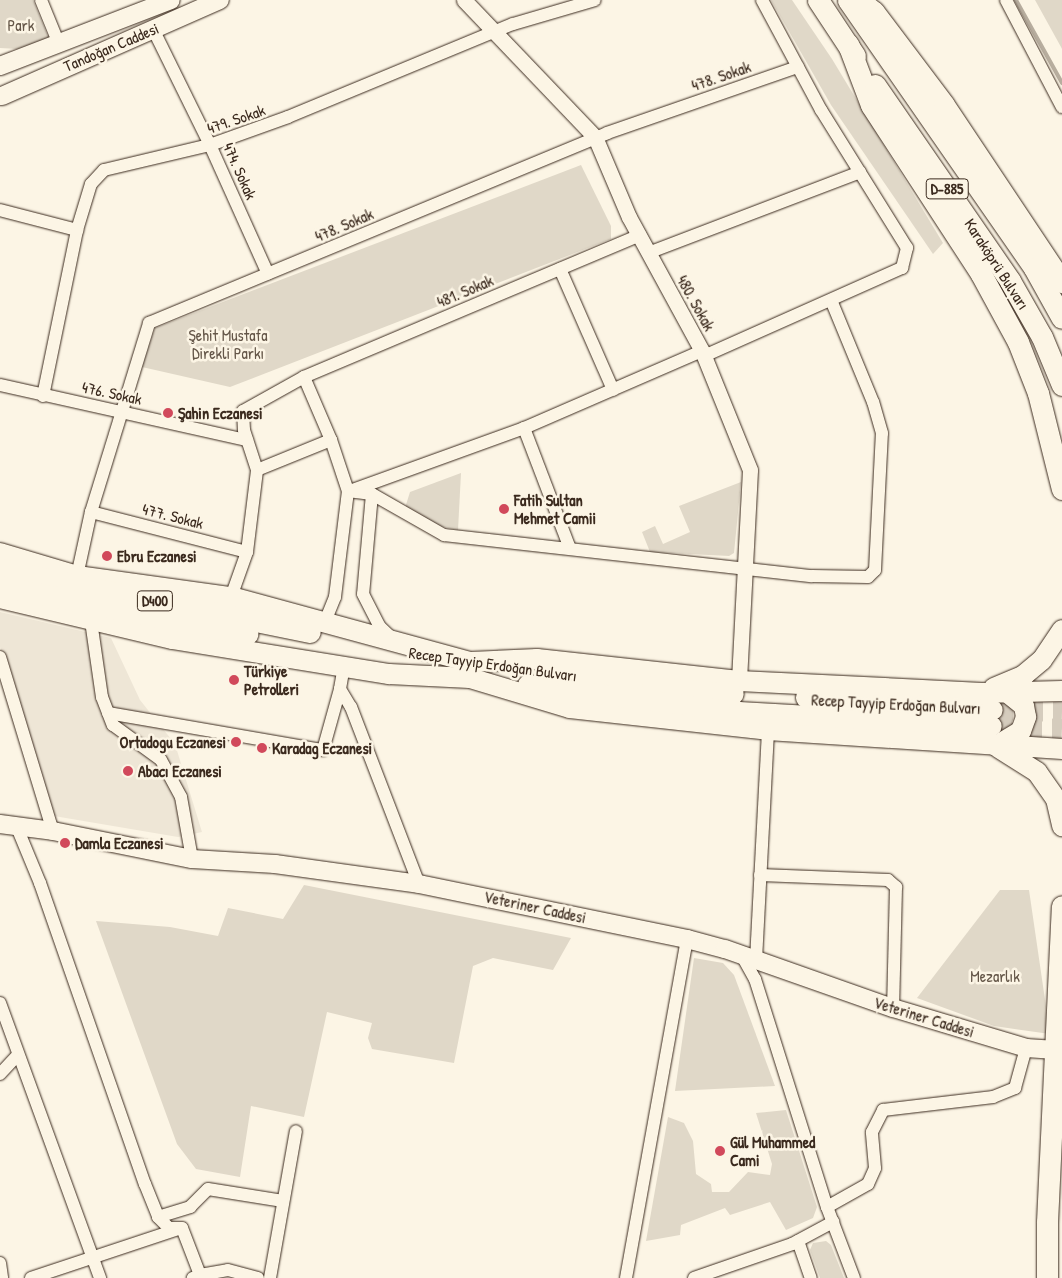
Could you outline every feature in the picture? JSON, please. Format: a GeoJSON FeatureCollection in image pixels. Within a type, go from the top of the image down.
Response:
{"type":"FeatureCollection","features":[{"type":"Feature","properties":{"kind":"highway","name":"Karaköprü Bulvarı"},"geometry":{"type":"LineString","coordinates":[[818,0],[1010,281],[1042,337],[1062,385]]}},
{"type":"Feature","properties":{"kind":"highway","name":"Karaköprü Bulvarı"},"geometry":{"type":"LineString","coordinates":[[848,0],[1034,268],[1062,318]]}},
{"type":"Feature","properties":{"kind":"highway"},"geometry":{"type":"LineString","coordinates":[[859,0],[874,12],[944,104],[1062,282]]}},
{"type":"Feature","properties":{"kind":"highway"},"geometry":{"type":"LineString","coordinates":[[848,44],[872,105],[981,274],[1018,342],[1038,393],[1062,489]]}},
{"type":"Feature","properties":{"kind":"highway","name":"Recep Tayyip Erdoğan Bulvarı"},"geometry":{"type":"LineString","coordinates":[[0,569],[312,633]]}},
{"type":"Feature","properties":{"kind":"highway","name":"Recep Tayyip Erdoğan Bulvarı"},"geometry":{"type":"LineString","coordinates":[[0,586],[312,633]]}},
{"type":"Feature","properties":{"kind":"highway"},"geometry":{"type":"LineString","coordinates":[[1047,1278],[1047,1222],[1062,906]]}},
{"type":"Feature","properties":{"kind":"main road","name":"Tandoğan Caddesi"},"geometry":{"type":"LineString","coordinates":[[0,66],[58,44],[148,4],[171,0]]}},
{"type":"Feature","properties":{"kind":"main road","name":"Tandoğan Caddesi"},"geometry":{"type":"LineString","coordinates":[[1,97],[220,0]]}},
{"type":"Feature","properties":{"kind":"main road"},"geometry":{"type":"LineString","coordinates":[[0,74],[4,82],[1,97]]}},
{"type":"Feature","properties":{"kind":"main road"},"geometry":{"type":"LineString","coordinates":[[0,554],[77,576],[231,597],[312,633],[392,638],[570,708],[768,730],[1062,749]]}},
{"type":"Feature","properties":{"kind":"main road"},"geometry":{"type":"LineString","coordinates":[[0,598],[172,639],[389,674],[470,670],[537,659],[739,681],[982,692],[1062,691]]}},
{"type":"Feature","properties":{"kind":"main road"},"geometry":{"type":"LineString","coordinates":[[982,692],[1024,675],[1042,660],[1062,630]]}},
{"type":"Feature","properties":{"kind":"main road","name":"Recep Tayyip Erdoğan Bulvarı"},"geometry":{"type":"LineString","coordinates":[[312,633],[470,670],[739,712],[992,718]]}},
{"type":"Feature","properties":{"kind":"main road"},"geometry":{"type":"LineString","coordinates":[[995,746],[1014,738],[1021,731],[1026,717],[1024,706],[1007,692]]}},
{"type":"Feature","properties":{"kind":"main road"},"geometry":{"type":"LineString","coordinates":[[995,746],[1037,772],[1056,799],[1062,826]]}},
{"type":"Feature","properties":{"kind":"main road","name":"Veteriner Caddesi"},"geometry":{"type":"LineString","coordinates":[[8,824],[53,831],[192,859],[275,864],[419,884],[687,939],[749,957],[893,1008],[1026,1048],[1056,1050]]}},
{"type":"Feature","properties":{"kind":"street"},"geometry":{"type":"LineString","coordinates":[[41,0],[58,44]]}},
{"type":"Feature","properties":{"kind":"street","name":"480. Sokak"},"geometry":{"type":"LineString","coordinates":[[464,0],[595,138],[648,253],[703,353],[750,470],[739,681]]}},
{"type":"Feature","properties":{"kind":"street","name":"479. Sokak"},"geometry":{"type":"LineString","coordinates":[[43,396],[77,230],[91,184],[104,170],[210,145],[288,117],[494,32],[595,0]]}},
{"type":"Feature","properties":{"kind":"street"},"geometry":{"type":"LineString","coordinates":[[348,491],[524,428],[831,300],[902,268],[907,248],[798,67],[762,0]]}},
{"type":"Feature","properties":{"kind":"street"},"geometry":{"type":"LineString","coordinates":[[1006,0],[1062,107]]}},
{"type":"Feature","properties":{"kind":"street","name":"474. Sokak"},"geometry":{"type":"LineString","coordinates":[[153,29],[210,145],[268,274]]}},
{"type":"Feature","properties":{"kind":"street","name":"478. Sokak"},"geometry":{"type":"LineString","coordinates":[[77,576],[91,512],[124,412],[149,323],[595,138],[798,67]]}},
{"type":"Feature","properties":{"kind":"street"},"geometry":{"type":"LineString","coordinates":[[648,253],[860,172]]}},
{"type":"Feature","properties":{"kind":"street"},"geometry":{"type":"LineString","coordinates":[[0,210],[77,230]]}},
{"type":"Feature","properties":{"kind":"street","name":"481. Sokak"},"geometry":{"type":"LineString","coordinates":[[247,440],[243,411],[304,377],[640,236]]}},
{"type":"Feature","properties":{"kind":"street"},"geometry":{"type":"LineString","coordinates":[[560,269],[613,390]]}},
{"type":"Feature","properties":{"kind":"street"},"geometry":{"type":"LineString","coordinates":[[348,491],[372,494],[444,535],[569,546],[812,576],[868,577],[875,570],[882,432],[873,402],[831,300]]}},
{"type":"Feature","properties":{"kind":"street"},"geometry":{"type":"LineString","coordinates":[[304,377],[330,440],[348,491],[335,597],[312,633]]}},
{"type":"Feature","properties":{"kind":"street","name":"476. Sokak"},"geometry":{"type":"LineString","coordinates":[[0,386],[247,440]]}},
{"type":"Feature","properties":{"kind":"street"},"geometry":{"type":"LineString","coordinates":[[524,428],[569,546]]}},
{"type":"Feature","properties":{"kind":"street"},"geometry":{"type":"LineString","coordinates":[[231,597],[247,552],[257,470],[247,440]]}},
{"type":"Feature","properties":{"kind":"street"},"geometry":{"type":"LineString","coordinates":[[257,470],[330,440]]}},
{"type":"Feature","properties":{"kind":"street"},"geometry":{"type":"LineString","coordinates":[[372,494],[363,594],[379,626],[392,638]]}},
{"type":"Feature","properties":{"kind":"street","name":"477. Sokak"},"geometry":{"type":"LineString","coordinates":[[91,512],[247,552]]}},
{"type":"Feature","properties":{"kind":"street"},"geometry":{"type":"LineString","coordinates":[[91,621],[102,697],[113,725],[161,760],[181,796],[192,859]]}},
{"type":"Feature","properties":{"kind":"street"},"geometry":{"type":"LineString","coordinates":[[0,657],[53,831]]}},
{"type":"Feature","properties":{"kind":"street"},"geometry":{"type":"LineString","coordinates":[[108,713],[323,750],[340,689],[344,666]]}},
{"type":"Feature","properties":{"kind":"street"},"geometry":{"type":"LineString","coordinates":[[340,689],[351,707],[419,884]]}},
{"type":"Feature","properties":{"kind":"street"},"geometry":{"type":"LineString","coordinates":[[768,730],[760,875],[749,957],[754,979],[827,1207],[854,1278]]}},
{"type":"Feature","properties":{"kind":"street"},"geometry":{"type":"LineString","coordinates":[[8,824],[158,1217],[169,1228],[182,1228]]}},
{"type":"Feature","properties":{"kind":"street"},"geometry":{"type":"LineString","coordinates":[[760,875],[888,880],[896,887],[893,1008]]}},
{"type":"Feature","properties":{"kind":"street"},"geometry":{"type":"LineString","coordinates":[[626,1278],[687,939]]}},
{"type":"Feature","properties":{"kind":"street"},"geometry":{"type":"LineString","coordinates":[[0,1003],[100,1278]]}},
{"type":"Feature","properties":{"kind":"street"},"geometry":{"type":"LineString","coordinates":[[827,1207],[868,1184],[876,1168],[872,1132],[882,1110],[993,1097],[1015,1088],[1026,1048]]}},
{"type":"Feature","properties":{"kind":"street"},"geometry":{"type":"LineString","coordinates":[[0,1074],[18,1055]]}},
{"type":"Feature","properties":{"kind":"street"},"geometry":{"type":"LineString","coordinates":[[270,1278],[296,1131]]}},
{"type":"Feature","properties":{"kind":"street"},"geometry":{"type":"LineString","coordinates":[[158,1217],[190,1207],[208,1189],[283,1202]]}},
{"type":"Feature","properties":{"kind":"street"},"geometry":{"type":"LineString","coordinates":[[694,1278],[798,1241],[833,1222]]}},
{"type":"Feature","properties":{"kind":"street"},"geometry":{"type":"LineString","coordinates":[[30,1278],[182,1228]]}},
{"type":"Feature","properties":{"kind":"street"},"geometry":{"type":"LineString","coordinates":[[182,1228],[196,1276],[228,1270],[258,1278]]}},
{"type":"Feature","properties":{"kind":"street"},"geometry":{"type":"LineString","coordinates":[[798,1241],[811,1278]]}},
{"type":"Feature","properties":{"kind":"street"},"geometry":{"type":"LineString","coordinates":[[0,1263],[2,1278]]}},
{"type":"Feature","properties":{"kind":"shaded area"},"geometry":{"type":"Polygon","coordinates":[[[0,612],[111,638],[140,700],[175,744],[202,832],[178,837],[54,816],[0,647],[0,612]]]}},
{"type":"Feature","properties":{"kind":"green space","name":"Park"},"geometry":{"type":"Polygon","coordinates":[[[0,0],[33,0],[49,39],[18,49],[0,48],[0,0]]]}},
{"type":"Feature","properties":{"kind":"green space"},"geometry":{"type":"Polygon","coordinates":[[[771,0],[792,0],[832,59],[943,243],[933,254],[831,105],[771,0]]]}},
{"type":"Feature","properties":{"kind":"green space"},"geometry":{"type":"Polygon","coordinates":[[[1035,0],[1062,0],[1062,49],[1061,47],[1035,0]]]}},
{"type":"Feature","properties":{"kind":"green space","name":"Şehit Mustafa Direkli Parkı"},"geometry":{"type":"Polygon","coordinates":[[[581,165],[611,226],[611,239],[230,387],[142,367],[155,328],[581,165]]]}},
{"type":"Feature","properties":{"kind":"green space"},"geometry":{"type":"Polygon","coordinates":[[[461,473],[458,530],[408,520],[405,508],[410,492],[461,473]]]}},
{"type":"Feature","properties":{"kind":"green space"},"geometry":{"type":"Polygon","coordinates":[[[741,482],[734,553],[729,556],[650,552],[642,532],[655,526],[663,544],[690,532],[679,506],[741,482]]]}},
{"type":"Feature","properties":{"kind":"green space"},"geometry":{"type":"Polygon","coordinates":[[[304,885],[571,938],[553,970],[493,958],[473,966],[454,1063],[372,1049],[368,1038],[372,1023],[327,1012],[304,1117],[251,1106],[240,1177],[196,1169],[177,1144],[96,921],[170,927],[218,936],[228,908],[283,919],[304,885]]]}},
{"type":"Feature","properties":{"kind":"green space","name":"Mezarlık"},"geometry":{"type":"Polygon","coordinates":[[[1000,890],[1029,890],[1050,1034],[994,1026],[917,998],[1000,890]]]}},
{"type":"Feature","properties":{"kind":"green space"},"geometry":{"type":"Polygon","coordinates":[[[694,958],[723,963],[734,975],[775,1086],[675,1091],[694,958]]]}},
{"type":"Feature","properties":{"kind":"green space"},"geometry":{"type":"Polygon","coordinates":[[[786,1110],[817,1207],[813,1218],[786,1230],[770,1202],[730,1215],[725,1208],[681,1225],[680,1235],[646,1241],[668,1117],[684,1123],[693,1141],[696,1174],[711,1184],[712,1192],[729,1192],[748,1172],[770,1175],[772,1164],[756,1113],[786,1110]]]}},
{"type":"Feature","properties":{"kind":"green space"},"geometry":{"type":"Polygon","coordinates":[[[826,1241],[831,1245],[844,1278],[820,1278],[810,1250],[813,1243],[826,1241]]]}},
{"type":"Feature","properties":{"kind":"waterway"},"geometry":{"type":"LineString","coordinates":[[1016,0],[1062,83]]}},
{"type":"Feature","properties":{"kind":"tunnel"},"geometry":{"type":"LineString","coordinates":[[993,710],[1062,712]]}},
{"type":"Feature","properties":{"kind":"tunnel"},"geometry":{"type":"LineString","coordinates":[[992,726],[1062,729]]}},
{"type":"Feature","properties":{"kind":"place","name":"Şahin Eczanesi"},"geometry":{"type":"Point","coordinates":[168,413]}},
{"type":"Feature","properties":{"kind":"place","name":"Fatih Sultan Mehmet Camii"},"geometry":{"type":"Point","coordinates":[504,509]}},
{"type":"Feature","properties":{"kind":"place","name":"Ebru Eczanesi"},"geometry":{"type":"Point","coordinates":[107,556]}},
{"type":"Feature","properties":{"kind":"place","name":"Türkiye Petrolleri"},"geometry":{"type":"Point","coordinates":[234,680]}},
{"type":"Feature","properties":{"kind":"place","name":"Ortadogu Eczanesi"},"geometry":{"type":"Point","coordinates":[236,742]}},
{"type":"Feature","properties":{"kind":"place","name":"Karadag Eczanesi"},"geometry":{"type":"Point","coordinates":[262,748]}},
{"type":"Feature","properties":{"kind":"place","name":"Abacı Eczanesi"},"geometry":{"type":"Point","coordinates":[128,771]}},
{"type":"Feature","properties":{"kind":"place","name":"Damla Eczanesi"},"geometry":{"type":"Point","coordinates":[65,843]}},
{"type":"Feature","properties":{"kind":"place","name":"Gül Muhammed Cami"},"geometry":{"type":"Point","coordinates":[720,1151]}}]}
